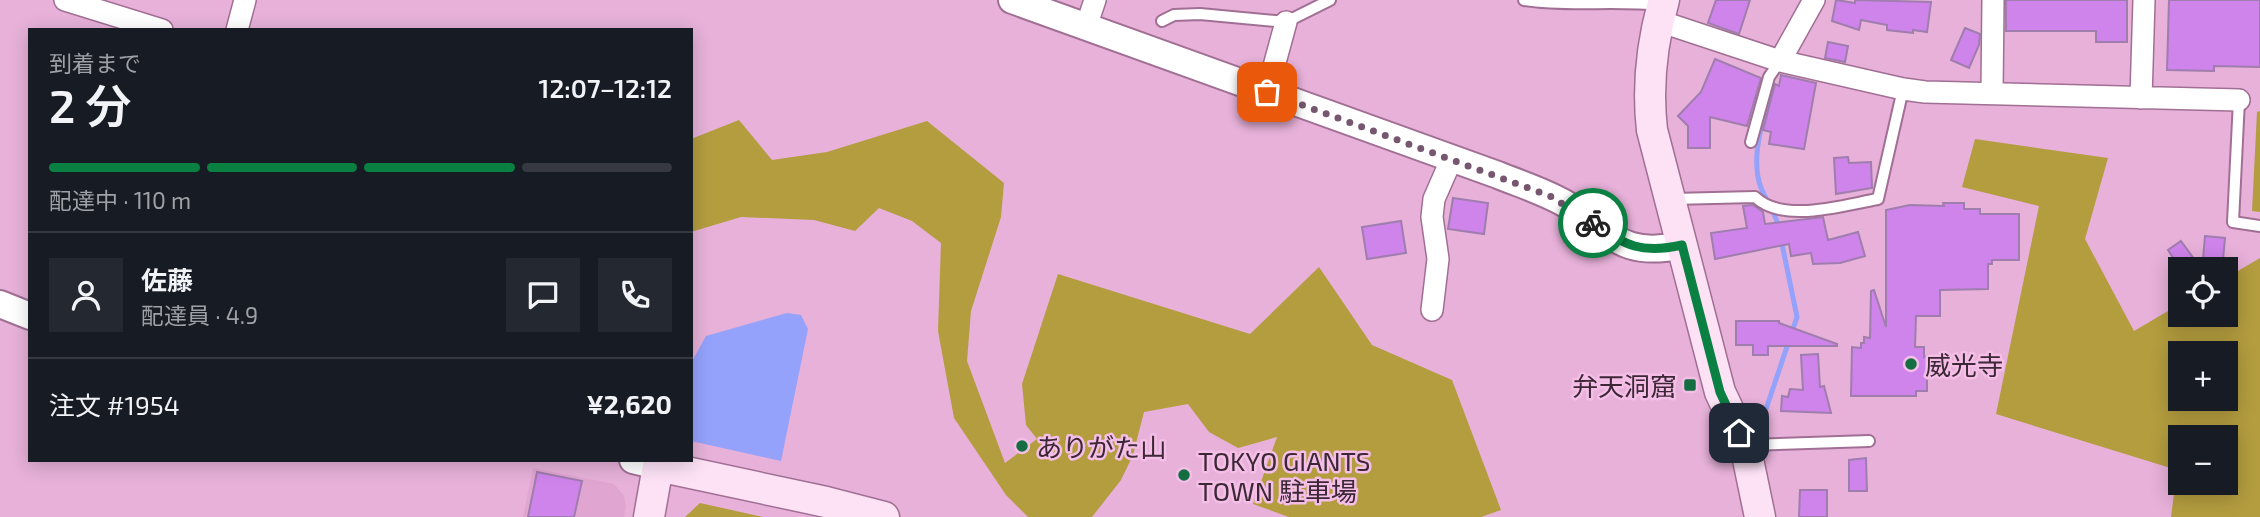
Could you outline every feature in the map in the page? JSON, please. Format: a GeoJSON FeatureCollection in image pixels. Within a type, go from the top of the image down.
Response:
{"type":"FeatureCollection","features":[{"type":"Feature","properties":{"kind":"main road"},"geometry":{"type":"LineString","coordinates":[[1662,9],[1651,68],[1650,111],[1656,152],[1720,392],[1745,445],[1760,517]]}},
{"type":"Feature","properties":{"kind":"main road"},"geometry":{"type":"LineString","coordinates":[[649,517],[646,463],[884,517]]}},
{"type":"Feature","properties":{"kind":"street"},"geometry":{"type":"LineString","coordinates":[[65,0],[156,28]]}},
{"type":"Feature","properties":{"kind":"street"},"geometry":{"type":"LineString","coordinates":[[238,28],[245,0]]}},
{"type":"Feature","properties":{"kind":"street"},"geometry":{"type":"LineString","coordinates":[[1012,0],[1452,158],[1550,196],[1566,204],[1614,239],[1633,247],[1661,250],[1682,245]]}},
{"type":"Feature","properties":{"kind":"street"},"geometry":{"type":"LineString","coordinates":[[1086,27],[1095,0]]}},
{"type":"Feature","properties":{"kind":"street"},"geometry":{"type":"LineString","coordinates":[[1780,61],[1814,0]]}},
{"type":"Feature","properties":{"kind":"street"},"geometry":{"type":"LineString","coordinates":[[1992,93],[1993,0]]}},
{"type":"Feature","properties":{"kind":"street"},"geometry":{"type":"LineString","coordinates":[[2141,98],[2144,0]]}},
{"type":"Feature","properties":{"kind":"street"},"geometry":{"type":"LineString","coordinates":[[1662,9],[1780,61],[1903,89],[1925,92],[2239,100]]}},
{"type":"Feature","properties":{"kind":"street"},"geometry":{"type":"LineString","coordinates":[[1267,92],[1286,22]]}},
{"type":"Feature","properties":{"kind":"street"},"geometry":{"type":"LineString","coordinates":[[1432,310],[1438,259],[1433,239],[1434,199],[1452,158]]}},
{"type":"Feature","properties":{"kind":"street"},"geometry":{"type":"LineString","coordinates":[[0,304],[28,315]]}},
{"type":"Feature","properties":{"kind":"lane"},"geometry":{"type":"LineString","coordinates":[[1162,21],[1174,15],[1200,14],[1286,22],[1330,0]]}},
{"type":"Feature","properties":{"kind":"lane"},"geometry":{"type":"LineString","coordinates":[[1524,0],[1637,1],[1662,9]]}},
{"type":"Feature","properties":{"kind":"lane"},"geometry":{"type":"LineString","coordinates":[[1751,142],[1769,77],[1780,61]]}},
{"type":"Feature","properties":{"kind":"lane"},"geometry":{"type":"LineString","coordinates":[[1670,199],[1755,197],[1761,203],[1779,211],[1801,212],[1878,199],[1903,89]]}},
{"type":"Feature","properties":{"kind":"lane"},"geometry":{"type":"LineString","coordinates":[[2239,100],[2233,222],[2260,226]]}},
{"type":"Feature","properties":{"kind":"lane"},"geometry":{"type":"LineString","coordinates":[[1745,445],[1870,442]]}},
{"type":"Feature","properties":{"kind":"shaded area"},"geometry":{"type":"Polygon","coordinates":[[[2260,111],[2260,212],[2252,211],[2257,112],[2260,111]]]}},
{"type":"Feature","properties":{"kind":"shaded area"},"geometry":{"type":"Polygon","coordinates":[[[739,120],[772,160],[827,152],[927,121],[1004,183],[1001,217],[971,311],[967,361],[1005,463],[1037,439],[1026,425],[1022,384],[1058,274],[1250,334],[1319,267],[1372,345],[1452,380],[1501,510],[1481,517],[1289,517],[1253,504],[1277,437],[1238,448],[1209,432],[1188,404],[1144,412],[1133,455],[1121,480],[1092,517],[1028,517],[1006,495],[954,418],[938,331],[941,243],[912,221],[879,208],[855,231],[814,220],[741,217],[693,231],[693,138],[739,120]]]}},
{"type":"Feature","properties":{"kind":"shaded area"},"geometry":{"type":"Polygon","coordinates":[[[1975,139],[2108,158],[2085,239],[2134,331],[2168,311],[2168,327],[2238,327],[2238,271],[2260,258],[2260,517],[2171,517],[2174,495],[2238,495],[2238,425],[2168,425],[2168,467],[1996,414],[2039,206],[1962,187],[1975,139]]]}},
{"type":"Feature","properties":{"kind":"shaded area"},"geometry":{"type":"Polygon","coordinates":[[[533,468],[614,484],[624,496],[624,517],[523,517],[533,468]]]}},
{"type":"Feature","properties":{"kind":"shaded area"},"geometry":{"type":"Polygon","coordinates":[[[700,503],[763,517],[685,517],[700,503]]]}},
{"type":"Feature","properties":{"kind":"water"},"geometry":{"type":"Polygon","coordinates":[[[787,313],[801,315],[808,329],[781,461],[693,441],[693,359],[706,336],[787,313]]]}},
{"type":"Feature","properties":{"kind":"building"},"geometry":{"type":"Polygon","coordinates":[[[1716,0],[1750,0],[1739,34],[1708,23],[1716,0]]]}},
{"type":"Feature","properties":{"kind":"building"},"geometry":{"type":"Polygon","coordinates":[[[1836,0],[1855,3],[1855,0],[1931,2],[1927,32],[1887,30],[1887,25],[1861,20],[1859,30],[1832,21],[1836,0]]]}},
{"type":"Feature","properties":{"kind":"building"},"geometry":{"type":"Polygon","coordinates":[[[2006,0],[2127,0],[2127,42],[2096,42],[2096,31],[2006,31],[2006,0]]]}},
{"type":"Feature","properties":{"kind":"building"},"geometry":{"type":"Polygon","coordinates":[[[2169,0],[2260,0],[2260,67],[2214,66],[2214,71],[2167,70],[2169,0]]]}},
{"type":"Feature","properties":{"kind":"building"},"geometry":{"type":"Polygon","coordinates":[[[1965,28],[1980,34],[1979,45],[1969,68],[1951,60],[1965,28]]]}},
{"type":"Feature","properties":{"kind":"building"},"geometry":{"type":"Polygon","coordinates":[[[1828,42],[1848,46],[1845,62],[1825,58],[1828,42]]]}},
{"type":"Feature","properties":{"kind":"building"},"geometry":{"type":"Polygon","coordinates":[[[1715,59],[1761,78],[1747,126],[1710,117],[1710,148],[1688,148],[1688,126],[1678,116],[1701,92],[1715,59]]]}},
{"type":"Feature","properties":{"kind":"building"},"geometry":{"type":"Polygon","coordinates":[[[1781,75],[1816,83],[1804,149],[1769,144],[1771,132],[1763,130],[1775,84],[1779,86],[1781,75]]]}},
{"type":"Feature","properties":{"kind":"building"},"geometry":{"type":"Polygon","coordinates":[[[1848,157],[1849,163],[1871,162],[1872,188],[1836,194],[1834,158],[1848,157]]]}},
{"type":"Feature","properties":{"kind":"building"},"geometry":{"type":"Polygon","coordinates":[[[1453,198],[1488,203],[1484,234],[1448,229],[1453,198]]]}},
{"type":"Feature","properties":{"kind":"building"},"geometry":{"type":"Polygon","coordinates":[[[1943,203],[1964,203],[1964,209],[1980,209],[1980,214],[2019,214],[2019,260],[1992,260],[1992,264],[1988,264],[1988,289],[1940,290],[1940,316],[1916,316],[1915,347],[1924,347],[1924,357],[1927,356],[1927,391],[1916,391],[1916,396],[1851,396],[1852,347],[1861,348],[1864,337],[1870,338],[1871,291],[1874,290],[1886,327],[1886,210],[1910,205],[1944,206],[1943,203]]]}},
{"type":"Feature","properties":{"kind":"building"},"geometry":{"type":"Polygon","coordinates":[[[1753,205],[1763,212],[1765,224],[1823,217],[1828,240],[1858,232],[1865,256],[1840,263],[1813,264],[1811,253],[1791,256],[1789,244],[1715,259],[1711,233],[1747,228],[1743,206],[1753,205]]]}},
{"type":"Feature","properties":{"kind":"building"},"geometry":{"type":"Polygon","coordinates":[[[1401,221],[1406,253],[1367,259],[1362,227],[1401,221]]]}},
{"type":"Feature","properties":{"kind":"building"},"geometry":{"type":"Polygon","coordinates":[[[2205,236],[2225,238],[2223,257],[2203,257],[2205,236]]]}},
{"type":"Feature","properties":{"kind":"building"},"geometry":{"type":"Polygon","coordinates":[[[2181,241],[2193,257],[2173,257],[2168,250],[2181,241]]]}},
{"type":"Feature","properties":{"kind":"building"},"geometry":{"type":"Polygon","coordinates":[[[1736,321],[1779,321],[1837,346],[1768,346],[1768,355],[1753,355],[1753,345],[1736,345],[1736,321]]]}},
{"type":"Feature","properties":{"kind":"building"},"geometry":{"type":"Polygon","coordinates":[[[1818,354],[1820,387],[1824,386],[1831,413],[1781,411],[1782,396],[1788,397],[1790,389],[1803,390],[1801,355],[1818,354]]]}},
{"type":"Feature","properties":{"kind":"building"},"geometry":{"type":"Polygon","coordinates":[[[1866,458],[1867,491],[1849,491],[1849,460],[1866,458]]]}},
{"type":"Feature","properties":{"kind":"building"},"geometry":{"type":"Polygon","coordinates":[[[537,472],[582,481],[574,517],[528,517],[537,472]]]}},
{"type":"Feature","properties":{"kind":"building"},"geometry":{"type":"Polygon","coordinates":[[[1800,490],[1827,490],[1827,517],[1799,517],[1800,490]]]}},
{"type":"Feature","properties":{"kind":"waterway"},"geometry":{"type":"LineString","coordinates":[[1772,84],[1759,136],[1757,163],[1761,188],[1779,229]]}},
{"type":"Feature","properties":{"kind":"waterway"},"geometry":{"type":"LineString","coordinates":[[1762,421],[1797,317],[1781,239]]}},
{"type":"Feature","properties":{"kind":"way so far"},"geometry":{"type":"LineString","coordinates":[[1267,92],[1498,175],[1566,204],[1593,223]]}},
{"type":"Feature","properties":{"kind":"place","name":"威光寺"},"geometry":{"type":"Point","coordinates":[1911,364]}},
{"type":"Feature","properties":{"kind":"place","name":"弁天洞窟"},"geometry":{"type":"Point","coordinates":[1690,385]}},
{"type":"Feature","properties":{"kind":"place","name":"ありがた山"},"geometry":{"type":"Point","coordinates":[1022,446]}},
{"type":"Feature","properties":{"kind":"place","name":"TOKYO GIANTS TOWN 駐車場"},"geometry":{"type":"Point","coordinates":[1184,475]}},
{"type":"Feature","properties":{"kind":"route"},"geometry":{"type":"LineString","coordinates":[[1593,223],[1614,239],[1633,247],[1661,250],[1682,245],[1720,392],[1739,433]]}}]}
